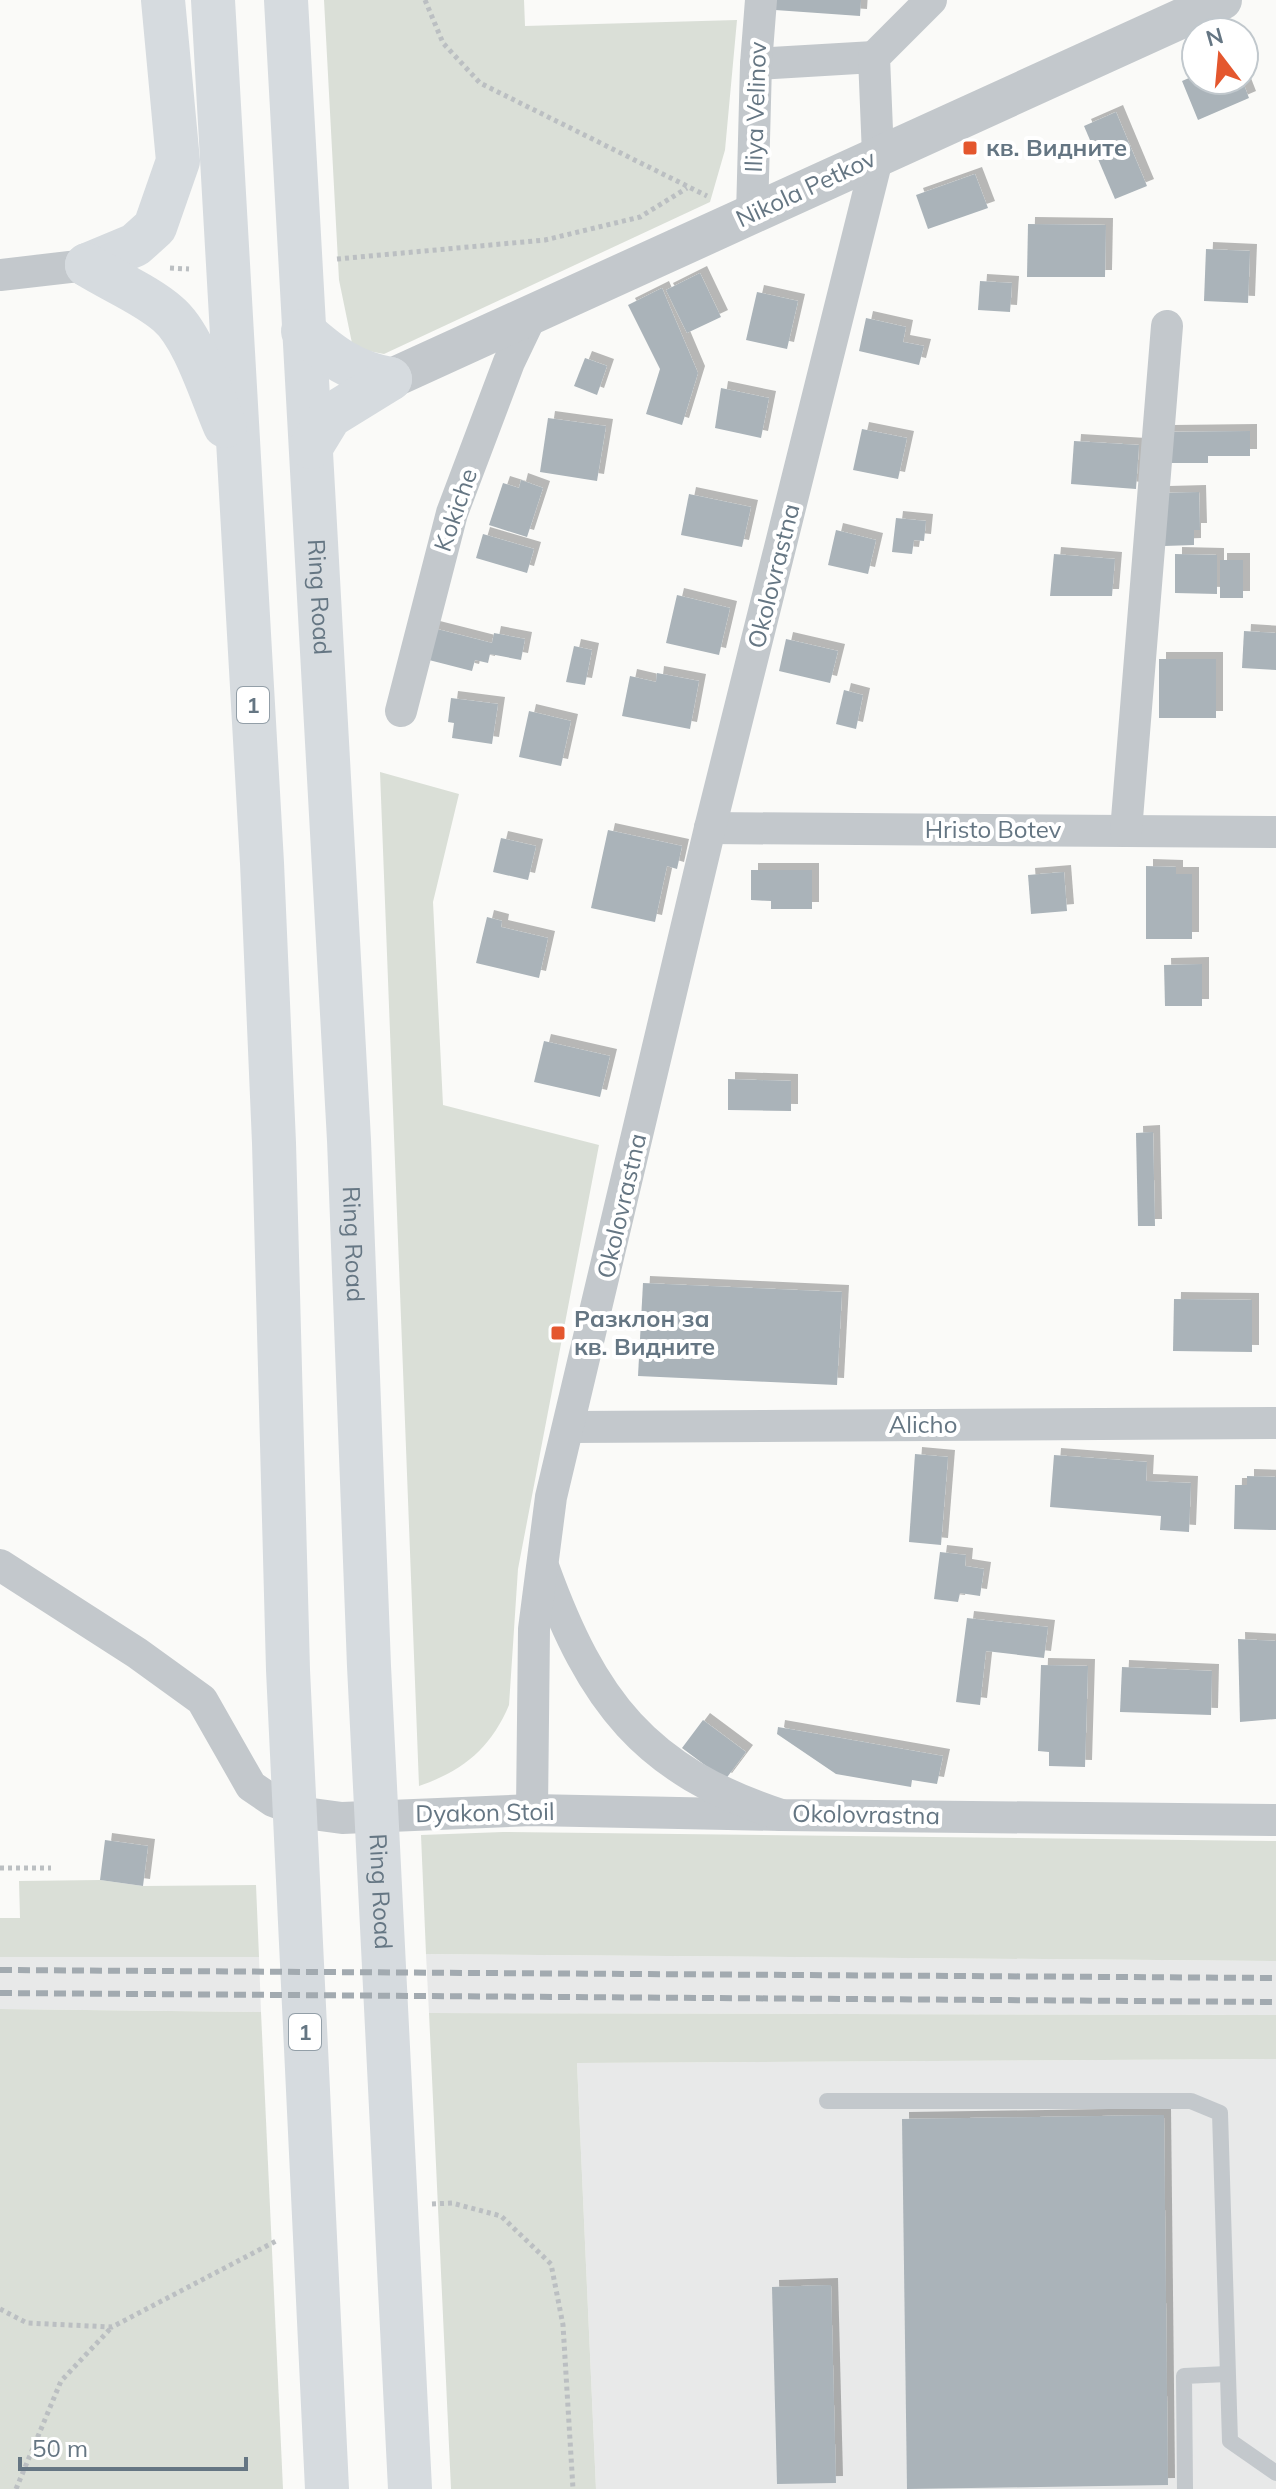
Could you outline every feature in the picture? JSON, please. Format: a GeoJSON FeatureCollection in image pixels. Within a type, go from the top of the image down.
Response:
{"type":"FeatureCollection","features":[{"type":"Feature","properties":{"kind":"highway"},"geometry":{"type":"LineString","coordinates":[[87,265],[135,245],[155,227],[178,161],[163,0]]}},
{"type":"Feature","properties":{"kind":"highway","name":"1"},"geometry":{"type":"LineString","coordinates":[[213,0],[273,1111],[288,1670],[327,2489]]}},
{"type":"Feature","properties":{"kind":"highway","name":"Ring Road"},"geometry":{"type":"LineString","coordinates":[[286,0],[349,1140],[369,1666],[410,2489]]}},
{"type":"Feature","properties":{"kind":"highway"},"geometry":{"type":"LineString","coordinates":[[87,265],[146,298],[171,316],[187,338],[238,456]]}},
{"type":"Feature","properties":{"kind":"highway"},"geometry":{"type":"LineString","coordinates":[[303,331],[338,362],[361,373],[390,379]]}},
{"type":"Feature","properties":{"kind":"highway"},"geometry":{"type":"LineString","coordinates":[[311,447],[330,416],[390,379]]}},
{"type":"Feature","properties":{"kind":"street","name":"Iliya Velinov"},"geometry":{"type":"LineString","coordinates":[[752,215],[761,0]]}},
{"type":"Feature","properties":{"kind":"street"},"geometry":{"type":"LineString","coordinates":[[756,64],[874,57],[931,0]]}},
{"type":"Feature","properties":{"kind":"street","name":"Nikola Petkov"},"geometry":{"type":"LineString","coordinates":[[390,379],[1222,0]]}},
{"type":"Feature","properties":{"kind":"street","name":"Okolovrastna"},"geometry":{"type":"LineString","coordinates":[[874,57],[878,155],[710,828],[571,1427],[551,1497],[540,1558],[563,1622],[587,1668],[614,1708],[647,1743],[690,1775],[729,1798],[781,1815],[1276,1820]]}},
{"type":"Feature","properties":{"kind":"street"},"geometry":{"type":"LineString","coordinates":[[0,275],[87,265]]}},
{"type":"Feature","properties":{"kind":"street","name":"Kokiche"},"geometry":{"type":"LineString","coordinates":[[401,711],[452,513],[509,362],[531,316]]}},
{"type":"Feature","properties":{"kind":"street"},"geometry":{"type":"LineString","coordinates":[[1126,831],[1167,326]]}},
{"type":"Feature","properties":{"kind":"street","name":"Hristo Botev"},"geometry":{"type":"LineString","coordinates":[[710,828],[1276,832]]}},
{"type":"Feature","properties":{"kind":"street","name":"Alicho"},"geometry":{"type":"LineString","coordinates":[[571,1427],[1276,1423]]}},
{"type":"Feature","properties":{"kind":"street"},"geometry":{"type":"LineString","coordinates":[[532,1810],[534,1629],[540,1558]]}},
{"type":"Feature","properties":{"kind":"street","name":"Dyakon Stoil"},"geometry":{"type":"LineString","coordinates":[[0,1565],[137,1653],[202,1700],[222,1729],[238,1769],[251,1786],[273,1801],[305,1813],[342,1818],[532,1810],[781,1815]]}},
{"type":"Feature","properties":{"kind":"lane"},"geometry":{"type":"LineString","coordinates":[[827,2101],[1191,2101],[1220,2113],[1230,2441],[1276,2473]]}},
{"type":"Feature","properties":{"kind":"lane"},"geometry":{"type":"LineString","coordinates":[[1185,2489],[1184,2376],[1227,2374]]}},
{"type":"Feature","properties":{"kind":"path"},"geometry":{"type":"LineString","coordinates":[[425,0],[443,43],[480,83],[688,188],[752,215]]}},
{"type":"Feature","properties":{"kind":"path"},"geometry":{"type":"LineString","coordinates":[[336,259],[545,240],[640,217],[688,188]]}},
{"type":"Feature","properties":{"kind":"path"},"geometry":{"type":"LineString","coordinates":[[0,1868],[51,1868]]}},
{"type":"Feature","properties":{"kind":"path"},"geometry":{"type":"LineString","coordinates":[[423,2204],[452,2203],[501,2216],[551,2264],[563,2325],[573,2489]]}},
{"type":"Feature","properties":{"kind":"path"},"geometry":{"type":"LineString","coordinates":[[16,2489],[61,2381],[112,2327],[281,2238]]}},
{"type":"Feature","properties":{"kind":"path"},"geometry":{"type":"LineString","coordinates":[[0,2309],[27,2323],[112,2327]]}},
{"type":"Feature","properties":{"kind":"shaded area"},"geometry":{"type":"Polygon","coordinates":[[[324,0],[524,0],[525,26],[737,20],[725,150],[710,202],[384,354],[353,348],[339,280],[324,0]]]}},
{"type":"Feature","properties":{"kind":"shaded area"},"geometry":{"type":"Polygon","coordinates":[[[380,772],[459,794],[433,902],[443,1105],[599,1145],[518,1569],[509,1705],[494,1734],[474,1756],[449,1773],[419,1786],[380,772]]]}},
{"type":"Feature","properties":{"kind":"shaded area"},"geometry":{"type":"Polygon","coordinates":[[[503,1832],[1276,1841],[1276,1961],[426,1954],[421,1835],[503,1832]]]}},
{"type":"Feature","properties":{"kind":"shaded area"},"geometry":{"type":"Polygon","coordinates":[[[100,1880],[143,1886],[256,1885],[259,1957],[0,1957],[0,1918],[20,1918],[19,1881],[100,1880]]]}},
{"type":"Feature","properties":{"kind":"shaded area"},"geometry":{"type":"Polygon","coordinates":[[[426,1954],[1276,1961],[1276,2015],[429,2013],[426,1954]]]}},
{"type":"Feature","properties":{"kind":"shaded area"},"geometry":{"type":"Polygon","coordinates":[[[0,1957],[259,1957],[261,2012],[0,2009],[0,1957]]]}},
{"type":"Feature","properties":{"kind":"shaded area"},"geometry":{"type":"Polygon","coordinates":[[[0,2009],[261,2012],[283,2489],[0,2489],[0,2009]]]}},
{"type":"Feature","properties":{"kind":"shaded area"},"geometry":{"type":"Polygon","coordinates":[[[429,2013],[1276,2015],[1276,2059],[577,2063],[596,2489],[451,2489],[429,2013]]]}},
{"type":"Feature","properties":{"kind":"shaded area"},"geometry":{"type":"Polygon","coordinates":[[[1276,2059],[1276,2489],[596,2489],[577,2063],[1276,2059]]]}},
{"type":"Feature","properties":{"kind":"building"},"geometry":{"type":"Polygon","coordinates":[[[776,0],[861,0],[860,16],[775,10],[776,0]]]}},
{"type":"Feature","properties":{"kind":"building"},"geometry":{"type":"Polygon","coordinates":[[[1188,96],[1248,96],[1249,98],[1198,120],[1188,96]]]}},
{"type":"Feature","properties":{"kind":"building"},"geometry":{"type":"Polygon","coordinates":[[[1116,112],[1147,186],[1115,199],[1084,126],[1116,112]]]}},
{"type":"Feature","properties":{"kind":"building"},"geometry":{"type":"Polygon","coordinates":[[[975,174],[988,208],[928,229],[916,195],[975,174]]]}},
{"type":"Feature","properties":{"kind":"building"},"geometry":{"type":"Polygon","coordinates":[[[1028,224],[1106,225],[1105,277],[1027,277],[1028,224]]]}},
{"type":"Feature","properties":{"kind":"building"},"geometry":{"type":"Polygon","coordinates":[[[1206,249],[1250,251],[1248,303],[1204,301],[1206,249]]]}},
{"type":"Feature","properties":{"kind":"building"},"geometry":{"type":"Polygon","coordinates":[[[700,273],[721,317],[687,333],[666,290],[700,273]]]}},
{"type":"Feature","properties":{"kind":"building"},"geometry":{"type":"Polygon","coordinates":[[[980,281],[1012,283],[1010,312],[978,310],[980,281]]]}},
{"type":"Feature","properties":{"kind":"building"},"geometry":{"type":"Polygon","coordinates":[[[662,288],[698,373],[682,425],[646,414],[660,369],[628,305],[662,288]]]}},
{"type":"Feature","properties":{"kind":"building"},"geometry":{"type":"Polygon","coordinates":[[[757,292],[798,301],[787,349],[746,340],[757,292]]]}},
{"type":"Feature","properties":{"kind":"building"},"geometry":{"type":"Polygon","coordinates":[[[866,318],[906,327],[903,342],[924,346],[919,365],[859,351],[866,318]]]}},
{"type":"Feature","properties":{"kind":"building"},"geometry":{"type":"Polygon","coordinates":[[[585,358],[607,366],[597,395],[574,386],[585,358]]]}},
{"type":"Feature","properties":{"kind":"building"},"geometry":{"type":"Polygon","coordinates":[[[721,388],[769,398],[761,438],[715,428],[721,388]]]}},
{"type":"Feature","properties":{"kind":"building"},"geometry":{"type":"Polygon","coordinates":[[[548,418],[606,426],[597,481],[540,472],[548,418]]]}},
{"type":"Feature","properties":{"kind":"building"},"geometry":{"type":"Polygon","coordinates":[[[862,429],[907,438],[898,479],[853,470],[862,429]]]}},
{"type":"Feature","properties":{"kind":"building"},"geometry":{"type":"Polygon","coordinates":[[[1250,431],[1250,456],[1208,456],[1208,463],[1165,463],[1165,432],[1250,431]]]}},
{"type":"Feature","properties":{"kind":"building"},"geometry":{"type":"Polygon","coordinates":[[[1074,441],[1139,445],[1136,489],[1071,484],[1074,441]]]}},
{"type":"Feature","properties":{"kind":"building"},"geometry":{"type":"Polygon","coordinates":[[[521,480],[543,488],[527,537],[489,525],[503,483],[519,488],[521,480]]]}},
{"type":"Feature","properties":{"kind":"building"},"geometry":{"type":"Polygon","coordinates":[[[1199,492],[1200,530],[1194,530],[1194,545],[1164,546],[1162,493],[1199,492]]]}},
{"type":"Feature","properties":{"kind":"building"},"geometry":{"type":"Polygon","coordinates":[[[689,494],[751,507],[742,547],[681,535],[689,494]]]}},
{"type":"Feature","properties":{"kind":"building"},"geometry":{"type":"Polygon","coordinates":[[[896,518],[926,521],[924,541],[914,540],[912,554],[892,552],[896,518]]]}},
{"type":"Feature","properties":{"kind":"building"},"geometry":{"type":"Polygon","coordinates":[[[836,530],[876,540],[868,574],[828,565],[836,530]]]}},
{"type":"Feature","properties":{"kind":"building"},"geometry":{"type":"Polygon","coordinates":[[[483,534],[534,549],[527,573],[476,558],[483,534]]]}},
{"type":"Feature","properties":{"kind":"building"},"geometry":{"type":"Polygon","coordinates":[[[1054,554],[1115,559],[1112,596],[1050,596],[1054,554]]]}},
{"type":"Feature","properties":{"kind":"building"},"geometry":{"type":"Polygon","coordinates":[[[1175,554],[1217,555],[1217,594],[1175,593],[1175,554]]]}},
{"type":"Feature","properties":{"kind":"building"},"geometry":{"type":"Polygon","coordinates":[[[1220,560],[1243,560],[1243,598],[1220,598],[1220,560]]]}},
{"type":"Feature","properties":{"kind":"building"},"geometry":{"type":"Polygon","coordinates":[[[677,595],[730,608],[719,655],[666,643],[677,595]]]}},
{"type":"Feature","properties":{"kind":"building"},"geometry":{"type":"Polygon","coordinates":[[[433,628],[492,643],[494,633],[525,639],[521,660],[490,654],[488,663],[475,660],[472,671],[425,659],[433,628]]]}},
{"type":"Feature","properties":{"kind":"building"},"geometry":{"type":"Polygon","coordinates":[[[1244,631],[1276,633],[1276,670],[1242,668],[1244,631]]]}},
{"type":"Feature","properties":{"kind":"building"},"geometry":{"type":"Polygon","coordinates":[[[786,639],[838,651],[830,683],[779,671],[786,639]]]}},
{"type":"Feature","properties":{"kind":"building"},"geometry":{"type":"Polygon","coordinates":[[[574,646],[592,650],[585,685],[566,682],[574,646]]]}},
{"type":"Feature","properties":{"kind":"building"},"geometry":{"type":"Polygon","coordinates":[[[1159,659],[1216,659],[1216,718],[1159,718],[1159,659]]]}},
{"type":"Feature","properties":{"kind":"building"},"geometry":{"type":"Polygon","coordinates":[[[657,673],[699,681],[690,729],[622,716],[630,676],[656,682],[657,673]]]}},
{"type":"Feature","properties":{"kind":"building"},"geometry":{"type":"Polygon","coordinates":[[[844,690],[863,695],[856,729],[836,724],[844,690]]]}},
{"type":"Feature","properties":{"kind":"building"},"geometry":{"type":"Polygon","coordinates":[[[451,698],[498,704],[492,744],[452,738],[454,723],[448,722],[451,698]]]}},
{"type":"Feature","properties":{"kind":"building"},"geometry":{"type":"Polygon","coordinates":[[[529,711],[571,721],[561,766],[519,757],[529,711]]]}},
{"type":"Feature","properties":{"kind":"building"},"geometry":{"type":"Polygon","coordinates":[[[608,830],[682,846],[677,869],[667,866],[655,922],[591,908],[608,830]]]}},
{"type":"Feature","properties":{"kind":"building"},"geometry":{"type":"Polygon","coordinates":[[[501,838],[536,846],[528,880],[493,872],[501,838]]]}},
{"type":"Feature","properties":{"kind":"building"},"geometry":{"type":"Polygon","coordinates":[[[1146,866],[1176,867],[1176,874],[1192,874],[1192,939],[1146,939],[1146,866]]]}},
{"type":"Feature","properties":{"kind":"building"},"geometry":{"type":"Polygon","coordinates":[[[751,870],[812,870],[812,909],[771,909],[771,901],[751,900],[751,870]]]}},
{"type":"Feature","properties":{"kind":"building"},"geometry":{"type":"Polygon","coordinates":[[[1064,872],[1067,911],[1031,914],[1028,875],[1064,872]]]}},
{"type":"Feature","properties":{"kind":"building"},"geometry":{"type":"Polygon","coordinates":[[[487,917],[502,921],[501,927],[548,938],[539,978],[476,963],[487,917]]]}},
{"type":"Feature","properties":{"kind":"building"},"geometry":{"type":"Polygon","coordinates":[[[1202,964],[1202,1006],[1165,1006],[1164,965],[1202,964]]]}},
{"type":"Feature","properties":{"kind":"building"},"geometry":{"type":"Polygon","coordinates":[[[544,1041],[610,1056],[600,1097],[534,1082],[544,1041]]]}},
{"type":"Feature","properties":{"kind":"building"},"geometry":{"type":"Polygon","coordinates":[[[728,1079],[791,1081],[791,1111],[728,1110],[728,1079]]]}},
{"type":"Feature","properties":{"kind":"building"},"geometry":{"type":"Polygon","coordinates":[[[1153,1132],[1155,1226],[1138,1226],[1136,1133],[1153,1132]]]}},
{"type":"Feature","properties":{"kind":"building"},"geometry":{"type":"Polygon","coordinates":[[[643,1283],[842,1292],[837,1385],[638,1376],[643,1283]]]}},
{"type":"Feature","properties":{"kind":"building"},"geometry":{"type":"Polygon","coordinates":[[[1174,1299],[1252,1300],[1252,1352],[1173,1351],[1174,1299]]]}},
{"type":"Feature","properties":{"kind":"building"},"geometry":{"type":"Polygon","coordinates":[[[915,1454],[948,1457],[941,1545],[909,1542],[915,1454]]]}},
{"type":"Feature","properties":{"kind":"building"},"geometry":{"type":"Polygon","coordinates":[[[1054,1455],[1147,1462],[1146,1481],[1191,1483],[1189,1532],[1160,1530],[1161,1516],[1050,1507],[1054,1455]]]}},
{"type":"Feature","properties":{"kind":"building"},"geometry":{"type":"Polygon","coordinates":[[[1247,1476],[1276,1477],[1276,1530],[1234,1529],[1235,1485],[1247,1485],[1247,1476]]]}},
{"type":"Feature","properties":{"kind":"building"},"geometry":{"type":"Polygon","coordinates":[[[940,1552],[966,1555],[965,1566],[984,1569],[980,1596],[960,1593],[958,1602],[934,1599],[940,1552]]]}},
{"type":"Feature","properties":{"kind":"building"},"geometry":{"type":"Polygon","coordinates":[[[967,1618],[1048,1627],[1044,1658],[986,1651],[980,1705],[956,1702],[967,1618]]]}},
{"type":"Feature","properties":{"kind":"building"},"geometry":{"type":"Polygon","coordinates":[[[1238,1639],[1276,1641],[1276,1719],[1240,1722],[1238,1639]]]}},
{"type":"Feature","properties":{"kind":"building"},"geometry":{"type":"Polygon","coordinates":[[[1041,1665],[1088,1666],[1085,1767],[1049,1766],[1049,1752],[1038,1751],[1041,1665]]]}},
{"type":"Feature","properties":{"kind":"building"},"geometry":{"type":"Polygon","coordinates":[[[1122,1667],[1212,1671],[1211,1715],[1120,1712],[1122,1667]]]}},
{"type":"Feature","properties":{"kind":"building"},"geometry":{"type":"Polygon","coordinates":[[[703,1720],[746,1752],[725,1780],[682,1748],[703,1720]]]}},
{"type":"Feature","properties":{"kind":"building"},"geometry":{"type":"Polygon","coordinates":[[[778,1727],[943,1756],[937,1784],[912,1780],[911,1787],[836,1774],[777,1734],[778,1727]]]}},
{"type":"Feature","properties":{"kind":"building"},"geometry":{"type":"Polygon","coordinates":[[[105,1840],[148,1846],[143,1886],[100,1880],[105,1840]]]}},
{"type":"Feature","properties":{"kind":"building"},"geometry":{"type":"Polygon","coordinates":[[[1164,2115],[1168,2485],[907,2489],[902,2119],[1164,2115]]]}},
{"type":"Feature","properties":{"kind":"building"},"geometry":{"type":"Polygon","coordinates":[[[831,2285],[836,2483],[777,2484],[772,2287],[831,2285]]]}},
{"type":"Feature","properties":{"kind":"railway"},"geometry":{"type":"LineString","coordinates":[[0,1970],[1276,1978]]}},
{"type":"Feature","properties":{"kind":"railway"},"geometry":{"type":"LineString","coordinates":[[0,1993],[1276,2002]]}},
{"type":"Feature","properties":{"kind":"place","name":"кв. Видните"},"geometry":{"type":"Point","coordinates":[970,148]}},
{"type":"Feature","properties":{"kind":"place","name":"Разклон за кв. Видните"},"geometry":{"type":"Point","coordinates":[558,1333]}}]}
